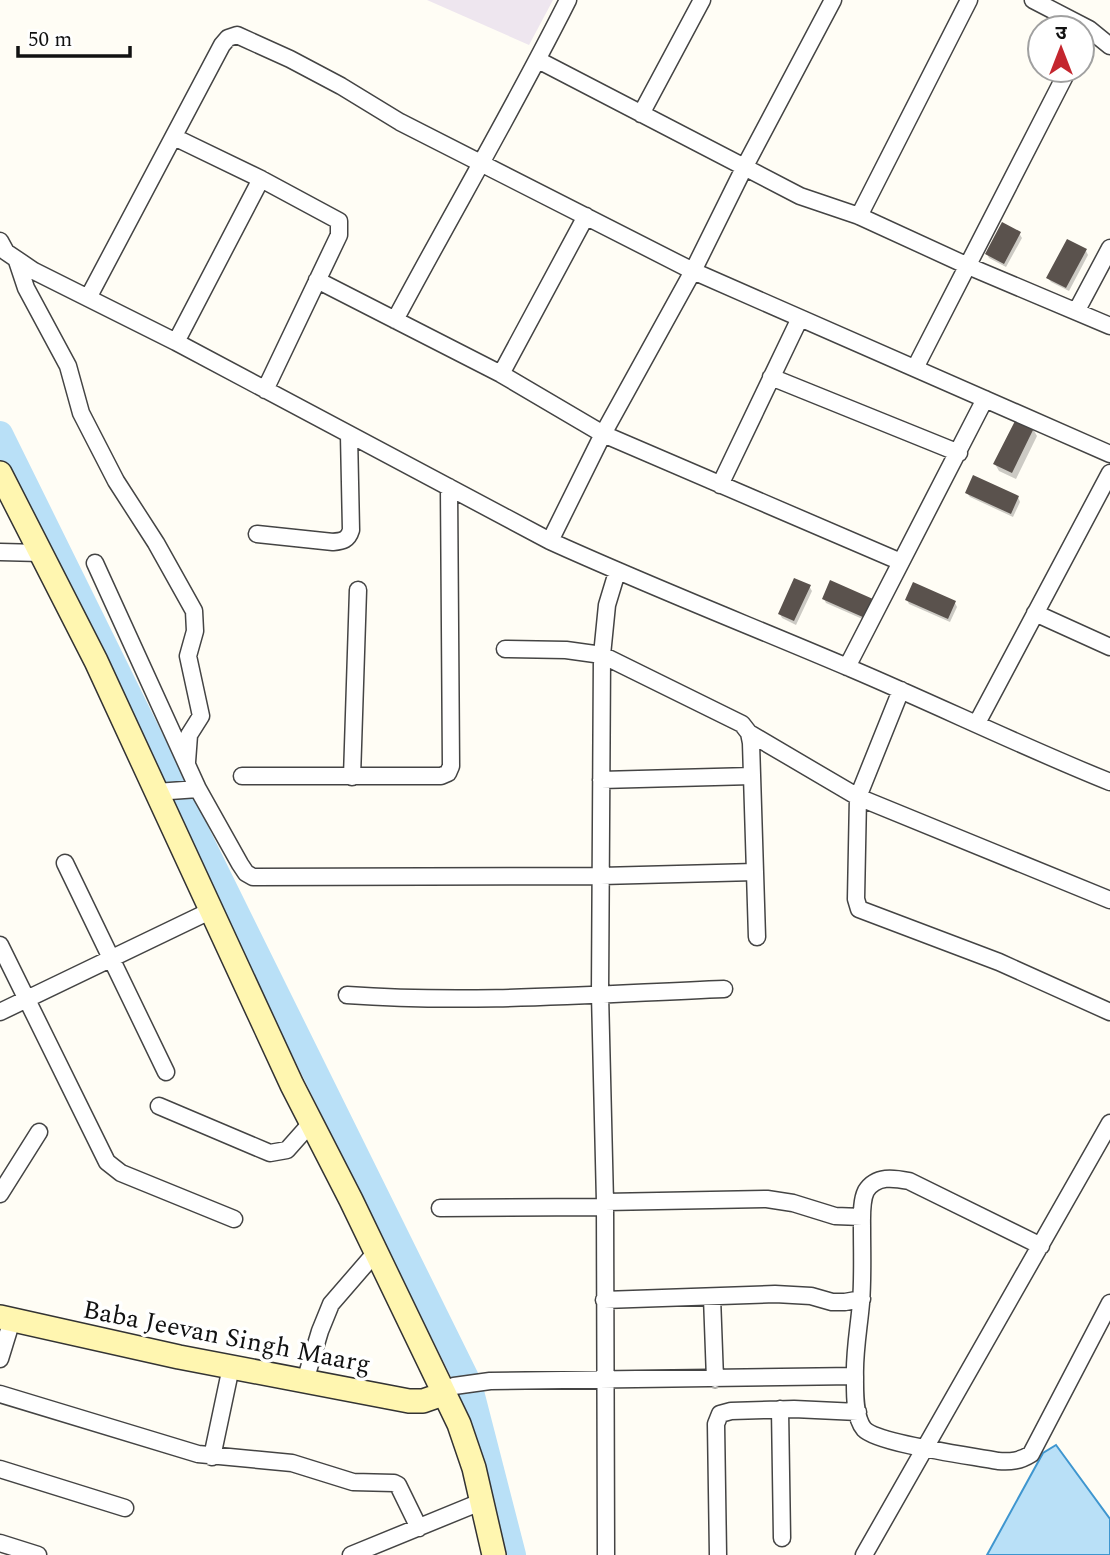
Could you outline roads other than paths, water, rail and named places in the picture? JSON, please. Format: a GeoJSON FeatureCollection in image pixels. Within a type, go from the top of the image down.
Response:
{"type":"FeatureCollection","features":[{"type":"Feature","properties":{"kind":"street"},"geometry":{"type":"LineString","coordinates":[[395,320],[538,60],[568,0]]}},
{"type":"Feature","properties":{"kind":"street"},"geometry":{"type":"LineString","coordinates":[[641,114],[702,0]]}},
{"type":"Feature","properties":{"kind":"street"},"geometry":{"type":"LineString","coordinates":[[550,541],[603,434],[693,271],[833,0]]}},
{"type":"Feature","properties":{"kind":"street"},"geometry":{"type":"LineString","coordinates":[[859,216],[969,0]]}},
{"type":"Feature","properties":{"kind":"street"},"geometry":{"type":"LineString","coordinates":[[1033,0],[1054,14]]}},
{"type":"Feature","properties":{"kind":"street"},"geometry":{"type":"LineString","coordinates":[[88,298],[222,45],[228,38],[237,35],[341,86],[400,122],[693,271],[1110,454]]}},
{"type":"Feature","properties":{"kind":"street"},"geometry":{"type":"LineString","coordinates":[[538,60],[800,196],[859,216],[1110,326]]}},
{"type":"Feature","properties":{"kind":"street"},"geometry":{"type":"LineString","coordinates":[[915,368],[1061,84]]}},
{"type":"Feature","properties":{"kind":"street"},"geometry":{"type":"LineString","coordinates":[[174,137],[339,221],[339,235],[265,390]]}},
{"type":"Feature","properties":{"kind":"street"},"geometry":{"type":"LineString","coordinates":[[176,342],[261,179]]}},
{"type":"Feature","properties":{"kind":"street"},"geometry":{"type":"LineString","coordinates":[[501,374],[586,216]]}},
{"type":"Feature","properties":{"kind":"street"},"geometry":{"type":"LineString","coordinates":[[0,241],[17,261],[176,342],[550,541],[1110,782]]}},
{"type":"Feature","properties":{"kind":"street"},"geometry":{"type":"LineString","coordinates":[[1077,310],[1110,248]]}},
{"type":"Feature","properties":{"kind":"street"},"geometry":{"type":"LineString","coordinates":[[17,261],[26,288],[68,366],[81,413],[116,481],[156,543],[194,611],[194,631],[188,656],[201,716],[189,735],[187,764]]}},
{"type":"Feature","properties":{"kind":"street"},"geometry":{"type":"LineString","coordinates":[[317,280],[501,374],[603,434],[901,562]]}},
{"type":"Feature","properties":{"kind":"street"},"geometry":{"type":"LineString","coordinates":[[720,485],[800,318]]}},
{"type":"Feature","properties":{"kind":"street"},"geometry":{"type":"LineString","coordinates":[[771,377],[959,453]]}},
{"type":"Feature","properties":{"kind":"street"},"geometry":{"type":"LineString","coordinates":[[847,667],[985,399]]}},
{"type":"Feature","properties":{"kind":"street"},"geometry":{"type":"LineString","coordinates":[[257,534],[333,541],[343,541],[349,537],[349,435]]}},
{"type":"Feature","properties":{"kind":"street"},"geometry":{"type":"LineString","coordinates":[[978,723],[1110,472]]}},
{"type":"Feature","properties":{"kind":"street"},"geometry":{"type":"LineString","coordinates":[[0,473],[162,792],[212,910],[311,1123],[449,1390],[467,1445],[494,1555]]}},
{"type":"Feature","properties":{"kind":"street"},"geometry":{"type":"LineString","coordinates":[[242,776],[441,776],[448,773],[451,766],[449,487]]}},
{"type":"Feature","properties":{"kind":"street"},"geometry":{"type":"LineString","coordinates":[[0,552],[41,553]]}},
{"type":"Feature","properties":{"kind":"street"},"geometry":{"type":"LineString","coordinates":[[95,563],[187,764],[195,790],[240,864],[246,873],[253,877],[601,876],[755,872]]}},
{"type":"Feature","properties":{"kind":"street"},"geometry":{"type":"LineString","coordinates":[[606,1555],[605,1204],[600,994],[602,655],[607,605],[617,572]]}},
{"type":"Feature","properties":{"kind":"street"},"geometry":{"type":"LineString","coordinates":[[352,777],[358,590]]}},
{"type":"Feature","properties":{"kind":"street"},"geometry":{"type":"LineString","coordinates":[[1035,613],[1110,647]]}},
{"type":"Feature","properties":{"kind":"street"},"geometry":{"type":"LineString","coordinates":[[505,649],[575,651],[602,655],[742,724],[749,733],[858,797],[1110,900]]}},
{"type":"Feature","properties":{"kind":"street"},"geometry":{"type":"LineString","coordinates":[[901,690],[858,797],[856,899],[859,909],[999,962],[1110,1013]]}},
{"type":"Feature","properties":{"kind":"street"},"geometry":{"type":"LineString","coordinates":[[749,733],[757,937]]}},
{"type":"Feature","properties":{"kind":"street"},"geometry":{"type":"LineString","coordinates":[[601,780],[752,776]]}},
{"type":"Feature","properties":{"kind":"street"},"geometry":{"type":"LineString","coordinates":[[162,792],[195,790]]}},
{"type":"Feature","properties":{"kind":"street"},"geometry":{"type":"LineString","coordinates":[[65,863],[166,1072]]}},
{"type":"Feature","properties":{"kind":"street"},"geometry":{"type":"LineString","coordinates":[[0,1012],[212,910]]}},
{"type":"Feature","properties":{"kind":"street"},"geometry":{"type":"LineString","coordinates":[[0,946],[103,1156],[113,1168],[234,1219]]}},
{"type":"Feature","properties":{"kind":"street"},"geometry":{"type":"LineString","coordinates":[[347,995],[471,1000],[724,989]]}},
{"type":"Feature","properties":{"kind":"street"},"geometry":{"type":"LineString","coordinates":[[159,1106],[277,1154],[287,1150],[311,1123]]}},
{"type":"Feature","properties":{"kind":"street"},"geometry":{"type":"LineString","coordinates":[[864,1555],[1110,1123]]}},
{"type":"Feature","properties":{"kind":"street"},"geometry":{"type":"LineString","coordinates":[[0,1194],[39,1132]]}},
{"type":"Feature","properties":{"kind":"street"},"geometry":{"type":"LineString","coordinates":[[1041,1246],[921,1186],[892,1178],[883,1179],[867,1190],[862,1217],[862,1298],[855,1376],[858,1412],[864,1428],[872,1434],[925,1449],[1018,1461],[1031,1454],[1110,1303]]}},
{"type":"Feature","properties":{"kind":"street"},"geometry":{"type":"LineString","coordinates":[[440,1208],[779,1200],[835,1216],[862,1217]]}},
{"type":"Feature","properties":{"kind":"street"},"geometry":{"type":"LineString","coordinates":[[305,1381],[331,1304],[376,1252]]}},
{"type":"Feature","properties":{"kind":"street"},"geometry":{"type":"LineString","coordinates":[[604,1300],[800,1294],[832,1303],[845,1303],[862,1298]]}},
{"type":"Feature","properties":{"kind":"street"},"geometry":{"type":"LineString","coordinates":[[712,1297],[715,1379]]}},
{"type":"Feature","properties":{"kind":"street"},"geometry":{"type":"LineString","coordinates":[[0,1359],[6,1319]]}},
{"type":"Feature","properties":{"kind":"street","name":"Baba Jeevan Singh Maarg"},"geometry":{"type":"LineString","coordinates":[[6,1319],[231,1367],[416,1402],[429,1400],[449,1390]]}},
{"type":"Feature","properties":{"kind":"street"},"geometry":{"type":"LineString","coordinates":[[212,1457],[231,1367]]}},
{"type":"Feature","properties":{"kind":"street"},"geometry":{"type":"LineString","coordinates":[[449,1390],[472,1382],[855,1376]]}},
{"type":"Feature","properties":{"kind":"street"},"geometry":{"type":"LineString","coordinates":[[782,1538],[790,1378]]}},
{"type":"Feature","properties":{"kind":"street"},"geometry":{"type":"LineString","coordinates":[[0,1394],[176,1449],[212,1457],[284,1462],[353,1482],[394,1483],[398,1485],[419,1528]]}},
{"type":"Feature","properties":{"kind":"street"},"geometry":{"type":"LineString","coordinates":[[718,1555],[717,1418],[724,1411],[787,1409],[858,1412]]}},
{"type":"Feature","properties":{"kind":"street"},"geometry":{"type":"LineString","coordinates":[[0,1469],[125,1508]]}},
{"type":"Feature","properties":{"kind":"street"},"geometry":{"type":"LineString","coordinates":[[351,1555],[482,1502]]}},
{"type":"Feature","properties":{"kind":"street"},"geometry":{"type":"LineString","coordinates":[[0,1544],[38,1555]]}},
{"type":"Feature","properties":{"kind":"water"},"geometry":{"type":"Polygon","coordinates":[[[1056,1445],[1110,1519],[1110,1555],[987,1555],[1043,1453],[1056,1445]]]}},
{"type":"Feature","properties":{"kind":"waterway"},"geometry":{"type":"LineString","coordinates":[[0,434],[469,1384],[513,1555]]}}]}
